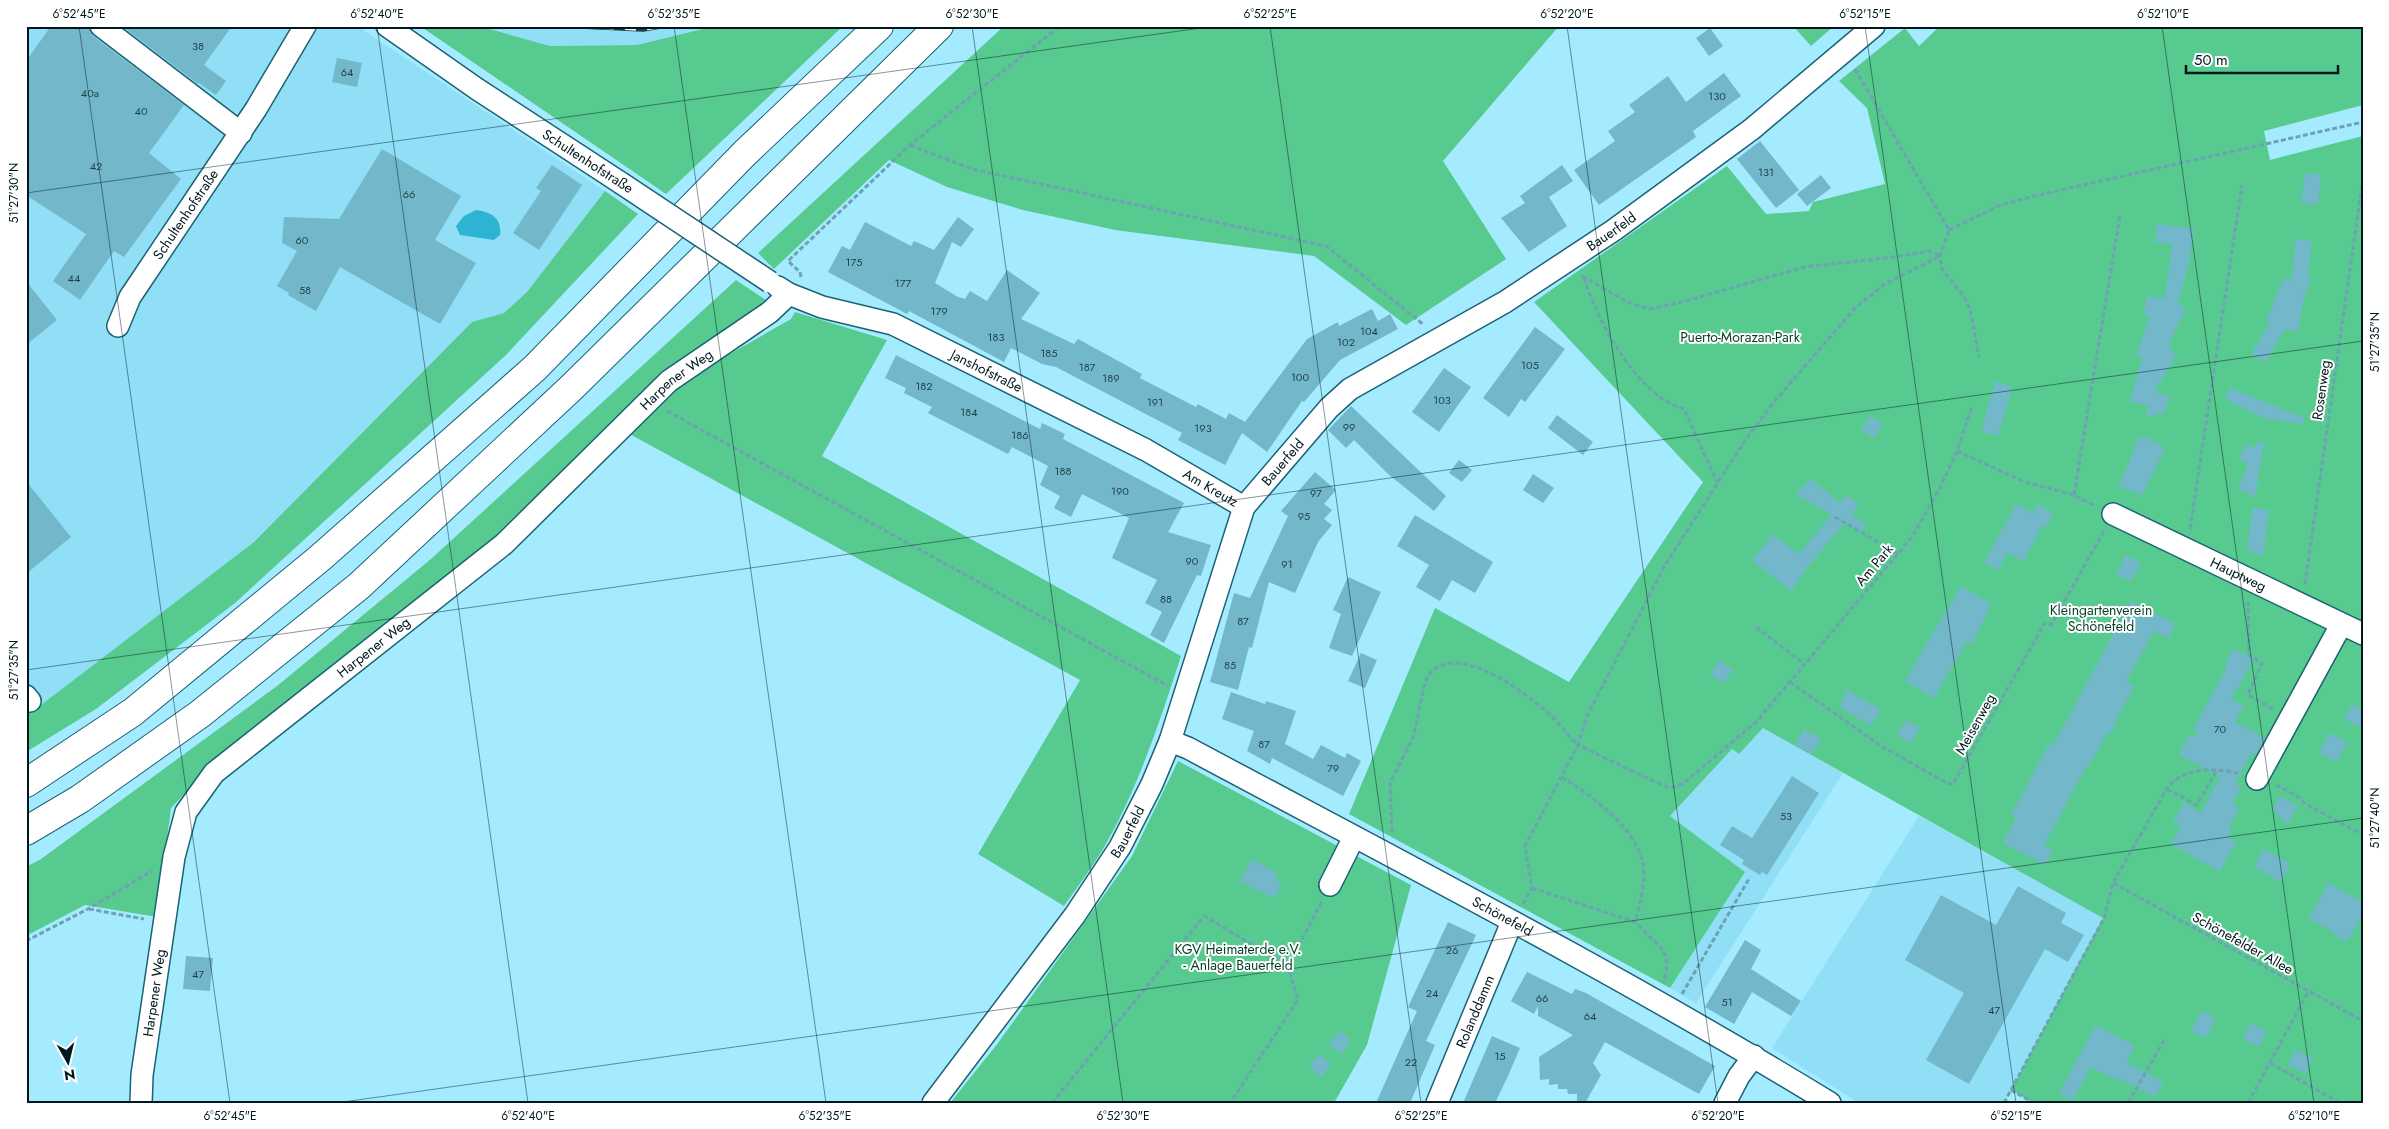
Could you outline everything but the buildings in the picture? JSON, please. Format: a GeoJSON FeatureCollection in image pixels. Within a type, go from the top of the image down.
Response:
{"type":"FeatureCollection","features":[{"type":"Feature","properties":{"kind":"highway"},"geometry":{"type":"LineString","coordinates":[[26,783],[133,712],[320,558],[535,368],[745,153],[879,26]]}},
{"type":"Feature","properties":{"kind":"highway"},"geometry":{"type":"LineString","coordinates":[[26,831],[80,799],[200,714],[359,586],[571,388],[939,26]]}},
{"type":"Feature","properties":{"kind":"street"},"geometry":{"type":"LineString","coordinates":[[101,26],[241,133]]}},
{"type":"Feature","properties":{"kind":"street","name":"Schultenhofstraße"},"geometry":{"type":"LineString","coordinates":[[118,326],[130,297],[241,133],[305,26]]}},
{"type":"Feature","properties":{"kind":"street","name":"Schultenhofstraße"},"geometry":{"type":"LineString","coordinates":[[387,26],[477,89],[790,294]]}},
{"type":"Feature","properties":{"kind":"street","name":"Bauerfeld"},"geometry":{"type":"LineString","coordinates":[[933,1103],[1108,868],[1152,784],[1170,741],[1244,507],[1342,396],[1360,383],[1505,302],[1614,230],[1752,129],[1874,26]]}},
{"type":"Feature","properties":{"kind":"street","name":"Janshofstraße"},"geometry":{"type":"LineString","coordinates":[[790,294],[822,307],[893,324],[1177,466]]}},
{"type":"Feature","properties":{"kind":"street","name":"Harpener Weg"},"geometry":{"type":"LineString","coordinates":[[141,1103],[142,1075],[174,857],[186,812],[214,773],[504,544],[669,381],[770,312],[790,294]]}},
{"type":"Feature","properties":{"kind":"street","name":"Am Kreutz"},"geometry":{"type":"LineString","coordinates":[[1177,466],[1244,507]]}},
{"type":"Feature","properties":{"kind":"street","name":"Hauptweg"},"geometry":{"type":"LineString","coordinates":[[2113,514],[2363,634]]}},
{"type":"Feature","properties":{"kind":"street"},"geometry":{"type":"LineString","coordinates":[[2257,779],[2289,717],[2341,625]]}},
{"type":"Feature","properties":{"kind":"street","name":"Schönefeld"},"geometry":{"type":"LineString","coordinates":[[1170,741],[1188,748],[1391,856],[1667,1006],[1754,1056],[1830,1103]]}},
{"type":"Feature","properties":{"kind":"street"},"geometry":{"type":"LineString","coordinates":[[1330,885],[1354,837]]}},
{"type":"Feature","properties":{"kind":"street","name":"Rolanddamm"},"geometry":{"type":"LineString","coordinates":[[1437,1103],[1512,922]]}},
{"type":"Feature","properties":{"kind":"street"},"geometry":{"type":"LineString","coordinates":[[1725,1103],[1739,1076],[1754,1056]]}},
{"type":"Feature","properties":{"kind":"path"},"geometry":{"type":"LineString","coordinates":[[788,261],[910,145],[1060,26]]}},
{"type":"Feature","properties":{"kind":"path"},"geometry":{"type":"LineString","coordinates":[[1845,51],[1948,230],[1940,256],[1942,269],[1970,308],[1979,357]]}},
{"type":"Feature","properties":{"kind":"path"},"geometry":{"type":"LineString","coordinates":[[1948,230],[2001,205],[2030,197],[2363,122]]}},
{"type":"Feature","properties":{"kind":"path"},"geometry":{"type":"LineString","coordinates":[[910,145],[972,169],[1326,246],[1441,338]]}},
{"type":"Feature","properties":{"kind":"path","name":"Rosenweg"},"geometry":{"type":"LineString","coordinates":[[2302,605],[2363,178]]}},
{"type":"Feature","properties":{"kind":"path"},"geometry":{"type":"LineString","coordinates":[[2187,550],[2242,186]]}},
{"type":"Feature","properties":{"kind":"path"},"geometry":{"type":"LineString","coordinates":[[2074,495],[2120,215]]}},
{"type":"Feature","properties":{"kind":"path"},"geometry":{"type":"LineString","coordinates":[[1565,262],[1584,278],[1627,302],[1649,308],[1678,303],[1805,267],[1895,258],[1929,251],[1940,256]]}},
{"type":"Feature","properties":{"kind":"path"},"geometry":{"type":"LineString","coordinates":[[1512,922],[1532,888],[1526,846],[1578,745],[1586,716],[1665,565],[1717,482],[1774,402],[1856,306],[1886,284],[1940,256]]}},
{"type":"Feature","properties":{"kind":"path"},"geometry":{"type":"LineString","coordinates":[[1584,278],[1591,301],[1604,328],[1646,385],[1660,398],[1684,409],[1717,482]]}},
{"type":"Feature","properties":{"kind":"path"},"geometry":{"type":"LineString","coordinates":[[661,407],[1184,694]]}},
{"type":"Feature","properties":{"kind":"path","name":"Am Park"},"geometry":{"type":"LineString","coordinates":[[1578,745],[1666,787],[1676,787],[1685,782],[1756,722],[1899,554],[1923,520],[1957,451],[1972,407]]}},
{"type":"Feature","properties":{"kind":"path"},"geometry":{"type":"LineString","coordinates":[[1957,451],[2025,482],[2064,494],[2074,495],[2113,514]]}},
{"type":"Feature","properties":{"kind":"path","name":"Meisenweg"},"geometry":{"type":"LineString","coordinates":[[1790,682],[1881,746],[1948,784],[1952,784],[2045,623],[2051,625],[2113,514]]}},
{"type":"Feature","properties":{"kind":"path"},"geometry":{"type":"LineString","coordinates":[[1836,517],[1899,554]]}},
{"type":"Feature","properties":{"kind":"path"},"geometry":{"type":"LineString","coordinates":[[2247,578],[2249,656],[2262,663],[2248,695],[2289,717]]}},
{"type":"Feature","properties":{"kind":"path"},"geometry":{"type":"LineString","coordinates":[[1756,627],[1804,664]]}},
{"type":"Feature","properties":{"kind":"path"},"geometry":{"type":"LineString","coordinates":[[1391,856],[1390,783],[1412,743],[1425,682],[1430,674],[1438,668],[1455,663],[1471,665],[1493,674],[1546,711],[1578,745]]}},
{"type":"Feature","properties":{"kind":"path"},"geometry":{"type":"LineString","coordinates":[[2167,788],[2197,805],[2217,770]]}},
{"type":"Feature","properties":{"kind":"path"},"geometry":{"type":"LineString","coordinates":[[2004,1103],[2104,918],[2113,883],[2167,788],[2176,779],[2185,774],[2217,770],[2257,779],[2266,779],[2297,796],[2304,803],[2363,835]]}},
{"type":"Feature","properties":{"kind":"path"},"geometry":{"type":"LineString","coordinates":[[1562,777],[1599,802],[1619,822],[1637,846],[1644,876],[1635,922]]}},
{"type":"Feature","properties":{"kind":"path"},"geometry":{"type":"LineString","coordinates":[[26,941],[88,909],[174,857]]}},
{"type":"Feature","properties":{"kind":"path"},"geometry":{"type":"LineString","coordinates":[[1667,1006],[1750,877]]}},
{"type":"Feature","properties":{"kind":"path","name":"Schönefelder Allee"},"geometry":{"type":"LineString","coordinates":[[2113,883],[2363,1021]]}},
{"type":"Feature","properties":{"kind":"path"},"geometry":{"type":"LineString","coordinates":[[1532,888],[1635,922],[1662,949],[1666,957],[1667,1006]]}},
{"type":"Feature","properties":{"kind":"path"},"geometry":{"type":"LineString","coordinates":[[1288,966],[1320,904]]}},
{"type":"Feature","properties":{"kind":"path"},"geometry":{"type":"LineString","coordinates":[[88,909],[165,922]]}},
{"type":"Feature","properties":{"kind":"path"},"geometry":{"type":"LineString","coordinates":[[1052,1103],[1204,916],[1288,966],[1298,1000],[1230,1103]]}},
{"type":"Feature","properties":{"kind":"path"},"geometry":{"type":"LineString","coordinates":[[2248,1103],[2308,992]]}},
{"type":"Feature","properties":{"kind":"path"},"geometry":{"type":"LineString","coordinates":[[2128,1103],[2166,1037]]}},
{"type":"Feature","properties":{"kind":"path"},"geometry":{"type":"LineString","coordinates":[[2270,1063],[2340,1103]]}},
{"type":"Feature","properties":{"kind":"path"},"geometry":{"type":"LineString","coordinates":[[2010,1090],[2034,1103]]}},
{"type":"Feature","properties":{"kind":"shaded area"},"geometry":{"type":"Polygon","coordinates":[[[26,26],[357,26],[605,191],[527,292],[504,313],[472,322],[254,542],[41,705],[26,714],[26,26]]]}},
{"type":"Feature","properties":{"kind":"shaded area"},"geometry":{"type":"Polygon","coordinates":[[[479,26],[715,26],[637,45],[550,46],[479,26]]]}},
{"type":"Feature","properties":{"kind":"shaded area"},"geometry":{"type":"Polygon","coordinates":[[[476,210],[487,212],[498,221],[500,235],[494,240],[460,235],[456,226],[464,216],[476,210]]]}},
{"type":"Feature","properties":{"kind":"shaded area"},"geometry":{"type":"Polygon","coordinates":[[[1763,728],[1843,773],[1696,1003],[1670,988],[1745,872],[1670,816],[1732,749],[1739,753],[1763,728]]]}},
{"type":"Feature","properties":{"kind":"shaded area"},"geometry":{"type":"Polygon","coordinates":[[[1919,816],[2104,918],[2004,1103],[1859,1103],[1772,1048],[1919,816]]]}},
{"type":"Feature","properties":{"kind":"green space"},"geometry":{"type":"Polygon","coordinates":[[[420,26],[479,26],[550,46],[637,45],[715,26],[843,26],[666,194],[420,26]]]}},
{"type":"Feature","properties":{"kind":"green space"},"geometry":{"type":"Polygon","coordinates":[[[1004,26],[1559,26],[1443,161],[1506,259],[1406,325],[1314,256],[1115,230],[1023,210],[947,187],[889,160],[774,269],[758,253],[1004,26]]]}},
{"type":"Feature","properties":{"kind":"green space"},"geometry":{"type":"Polygon","coordinates":[[[1793,26],[1834,26],[1811,46],[1793,26]]]}},
{"type":"Feature","properties":{"kind":"green space","name":"Kleingartenverein Schönefeld"},"geometry":{"type":"Polygon","coordinates":[[[1940,26],[2363,26],[2363,105],[2264,131],[2270,160],[2363,136],[2363,1103],[2033,1103],[2011,1090],[2103,918],[1763,728],[1739,754],[1732,749],[1670,816],[1745,872],[1670,988],[1349,814],[1435,608],[1569,682],[1703,482],[1534,302],[1727,166],[1766,214],[1809,211],[1813,202],[1885,184],[1867,108],[1839,81],[1905,28],[1919,46],[1940,26]]]}},
{"type":"Feature","properties":{"kind":"green space"},"geometry":{"type":"Polygon","coordinates":[[[605,191],[638,214],[506,355],[235,603],[96,709],[26,752],[26,714],[41,705],[254,542],[472,322],[504,313],[527,292],[605,191]]]}},
{"type":"Feature","properties":{"kind":"green space"},"geometry":{"type":"Polygon","coordinates":[[[736,280],[766,300],[660,375],[497,538],[211,766],[171,808],[157,917],[85,905],[26,936],[26,867],[41,859],[277,686],[431,559],[736,280]]]}},
{"type":"Feature","properties":{"kind":"green space"},"geometry":{"type":"Polygon","coordinates":[[[795,312],[887,340],[822,456],[1181,656],[1138,779],[1127,803],[1103,849],[1064,906],[978,854],[1080,680],[626,432],[686,379],[791,319],[795,312]]]}},
{"type":"Feature","properties":{"kind":"green space","name":"KGV Heimaterde e.V. - Anlage Bauerfeld"},"geometry":{"type":"Polygon","coordinates":[[[1178,761],[1411,885],[1367,1045],[1334,1103],[950,1103],[998,1043],[1132,856],[1178,761]]]}},
{"type":"Feature","properties":{"kind":"railway"},"geometry":{"type":"LineString","coordinates":[[581,26],[643,29],[660,26]]}},
{"type":"Feature","properties":{"kind":"park label","name":"Puerto-Morazan-Park"},"geometry":{"type":"Point","coordinates":[1740,337]}}]}
